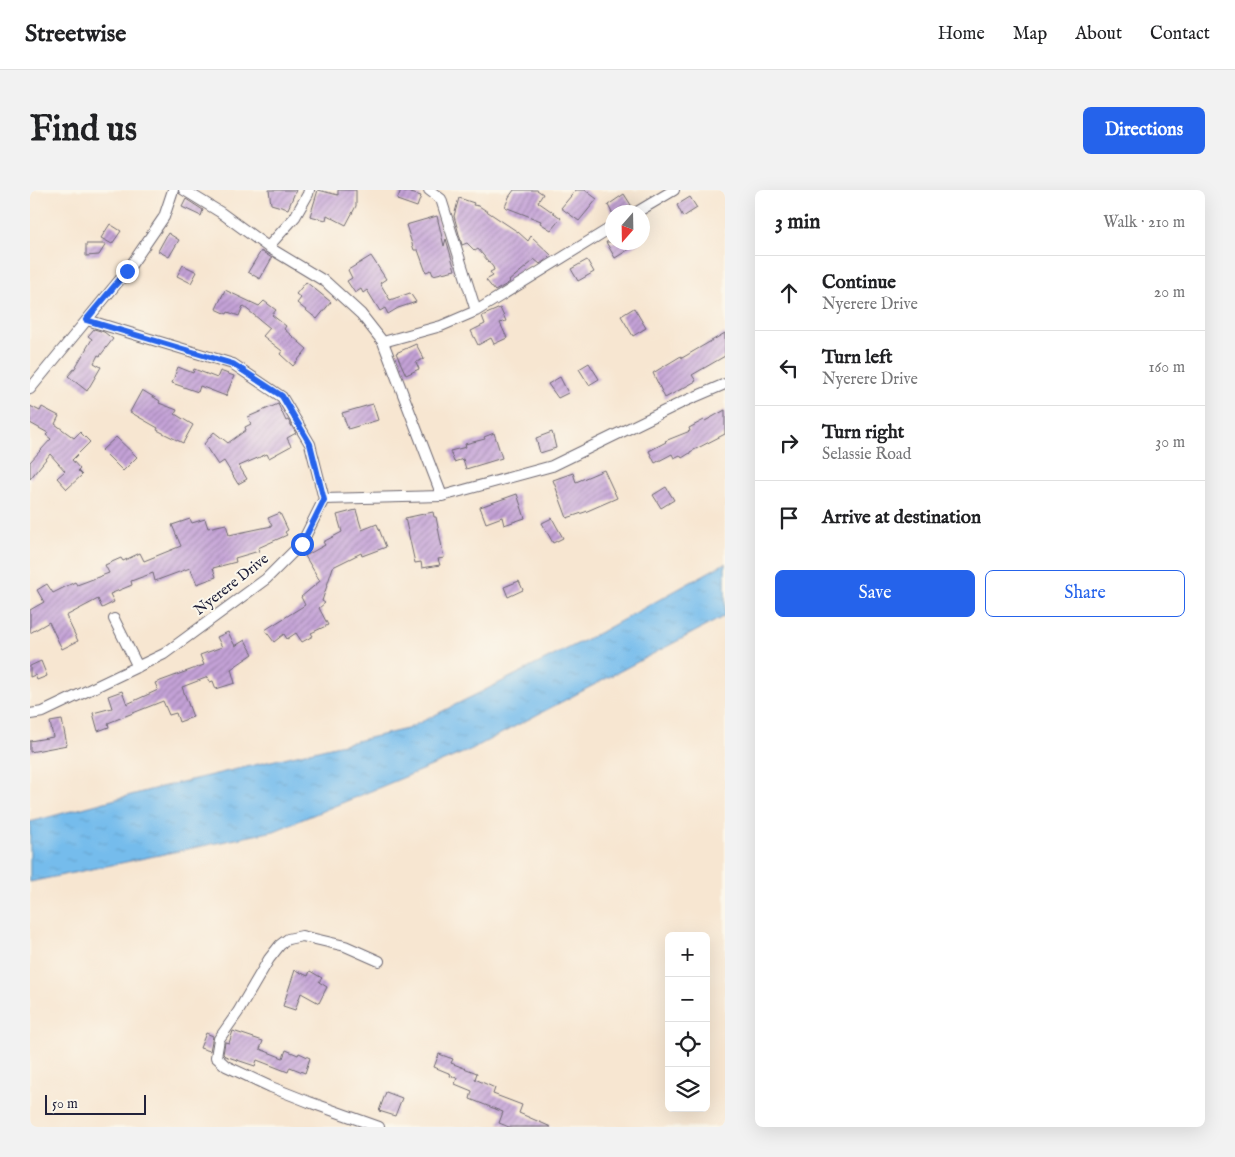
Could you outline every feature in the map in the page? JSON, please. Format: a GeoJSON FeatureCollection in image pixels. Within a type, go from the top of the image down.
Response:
{"type":"FeatureCollection","features":[{"type":"Feature","properties":{"kind":"street"},"geometry":{"type":"LineString","coordinates":[[30,389],[127,271],[164,217],[173,190]]}},
{"type":"Feature","properties":{"kind":"street"},"geometry":{"type":"LineString","coordinates":[[184,190],[220,212],[268,247],[326,282],[361,314],[383,342],[442,496]]}},
{"type":"Feature","properties":{"kind":"street"},"geometry":{"type":"LineString","coordinates":[[268,247],[294,217],[309,190]]}},
{"type":"Feature","properties":{"kind":"street"},"geometry":{"type":"LineString","coordinates":[[429,190],[441,198],[476,311]]}},
{"type":"Feature","properties":{"kind":"street"},"geometry":{"type":"LineString","coordinates":[[648,205],[674,190]]}},
{"type":"Feature","properties":{"kind":"street"},"geometry":{"type":"LineString","coordinates":[[383,342],[441,326],[476,311],[605,231]]}},
{"type":"Feature","properties":{"kind":"street"},"geometry":{"type":"LineString","coordinates":[[86,320],[233,364],[282,396],[310,444],[324,500],[442,496],[552,466],[683,402],[725,384]]}},
{"type":"Feature","properties":{"kind":"street","name":"Nyerere Drive"},"geometry":{"type":"LineString","coordinates":[[30,714],[43,712],[164,654],[266,579],[302,544],[324,500]]}},
{"type":"Feature","properties":{"kind":"street"},"geometry":{"type":"LineString","coordinates":[[114,618],[138,667]]}},
{"type":"Feature","properties":{"kind":"street"},"geometry":{"type":"LineString","coordinates":[[379,960],[345,946],[315,939],[302,936],[288,939],[280,945],[220,1039],[216,1057],[226,1066],[272,1087],[379,1127]]}},
{"type":"Feature","properties":{"kind":"water"},"geometry":{"type":"Polygon","coordinates":[[[725,563],[725,616],[470,750],[274,831],[30,882],[30,822],[161,787],[407,729],[601,632],[725,563]]]}},
{"type":"Feature","properties":{"kind":"building"},"geometry":{"type":"Polygon","coordinates":[[[269,190],[296,190],[288,209],[271,204],[269,190]]]}},
{"type":"Feature","properties":{"kind":"building"},"geometry":{"type":"Polygon","coordinates":[[[318,190],[338,195],[338,190],[356,190],[356,206],[346,225],[327,215],[326,220],[310,216],[318,190]]]}},
{"type":"Feature","properties":{"kind":"building"},"geometry":{"type":"Polygon","coordinates":[[[401,190],[421,196],[417,207],[397,200],[401,190]]]}},
{"type":"Feature","properties":{"kind":"building"},"geometry":{"type":"Polygon","coordinates":[[[514,190],[537,190],[543,194],[538,202],[561,218],[551,230],[540,223],[541,221],[505,207],[514,190]]]}},
{"type":"Feature","properties":{"kind":"building"},"geometry":{"type":"Polygon","coordinates":[[[576,190],[585,190],[597,199],[579,221],[561,208],[576,190]]]}},
{"type":"Feature","properties":{"kind":"building"},"geometry":{"type":"Polygon","coordinates":[[[624,194],[631,205],[608,205],[624,194]]]}},
{"type":"Feature","properties":{"kind":"building"},"geometry":{"type":"Polygon","coordinates":[[[690,197],[697,208],[683,217],[677,205],[690,197]]]}},
{"type":"Feature","properties":{"kind":"building"},"geometry":{"type":"Polygon","coordinates":[[[459,198],[479,206],[518,232],[528,241],[531,236],[551,255],[540,264],[534,259],[510,282],[495,291],[486,280],[493,276],[490,272],[494,270],[493,267],[478,249],[475,251],[467,243],[462,245],[454,216],[459,198]]]}},
{"type":"Feature","properties":{"kind":"building"},"geometry":{"type":"Polygon","coordinates":[[[186,199],[203,210],[201,216],[182,207],[186,199]]]}},
{"type":"Feature","properties":{"kind":"building"},"geometry":{"type":"Polygon","coordinates":[[[437,216],[444,246],[446,239],[455,270],[433,275],[431,270],[426,272],[418,250],[414,250],[406,225],[437,216]]]}},
{"type":"Feature","properties":{"kind":"building"},"geometry":{"type":"Polygon","coordinates":[[[110,224],[121,231],[112,244],[101,238],[110,224]]]}},
{"type":"Feature","properties":{"kind":"building"},"geometry":{"type":"Polygon","coordinates":[[[168,233],[179,240],[169,257],[158,251],[168,233]]]}},
{"type":"Feature","properties":{"kind":"building"},"geometry":{"type":"Polygon","coordinates":[[[86,244],[106,244],[99,255],[86,256],[86,244]]]}},
{"type":"Feature","properties":{"kind":"building"},"geometry":{"type":"Polygon","coordinates":[[[610,250],[628,250],[615,258],[610,250]]]}},
{"type":"Feature","properties":{"kind":"building"},"geometry":{"type":"Polygon","coordinates":[[[261,251],[272,258],[260,279],[248,272],[261,251]]]}},
{"type":"Feature","properties":{"kind":"building"},"geometry":{"type":"Polygon","coordinates":[[[371,256],[386,279],[380,283],[390,300],[410,293],[416,302],[398,308],[388,314],[385,308],[380,311],[367,290],[363,293],[361,289],[355,293],[347,281],[352,278],[348,270],[371,256]]]}},
{"type":"Feature","properties":{"kind":"building"},"geometry":{"type":"Polygon","coordinates":[[[587,260],[594,272],[578,281],[571,269],[587,260]]]}},
{"type":"Feature","properties":{"kind":"building"},"geometry":{"type":"Polygon","coordinates":[[[183,265],[197,272],[191,283],[177,276],[183,265]]]}},
{"type":"Feature","properties":{"kind":"building"},"geometry":{"type":"Polygon","coordinates":[[[306,282],[331,302],[317,319],[297,303],[301,298],[296,294],[306,282]]]}},
{"type":"Feature","properties":{"kind":"building"},"geometry":{"type":"Polygon","coordinates":[[[225,290],[259,306],[264,301],[276,310],[272,315],[286,326],[284,329],[307,349],[293,366],[280,354],[282,351],[263,336],[270,328],[243,306],[239,316],[228,312],[227,314],[216,309],[225,290]]]}},
{"type":"Feature","properties":{"kind":"building"},"geometry":{"type":"Polygon","coordinates":[[[500,308],[506,321],[500,323],[507,338],[494,344],[491,338],[478,345],[471,331],[485,324],[482,316],[500,308]]]}},
{"type":"Feature","properties":{"kind":"building"},"geometry":{"type":"Polygon","coordinates":[[[634,308],[646,328],[633,336],[621,316],[634,308]]]}},
{"type":"Feature","properties":{"kind":"building"},"geometry":{"type":"Polygon","coordinates":[[[94,329],[104,332],[113,339],[100,356],[98,355],[94,363],[101,367],[87,391],[68,376],[75,368],[92,339],[88,336],[94,329]]]}},
{"type":"Feature","properties":{"kind":"building"},"geometry":{"type":"Polygon","coordinates":[[[725,333],[725,356],[692,375],[696,381],[665,398],[653,373],[725,333]]]}},
{"type":"Feature","properties":{"kind":"building"},"geometry":{"type":"Polygon","coordinates":[[[416,344],[424,359],[416,362],[419,369],[406,375],[396,353],[416,344]]]}},
{"type":"Feature","properties":{"kind":"building"},"geometry":{"type":"Polygon","coordinates":[[[589,363],[599,379],[589,385],[579,369],[589,363]]]}},
{"type":"Feature","properties":{"kind":"building"},"geometry":{"type":"Polygon","coordinates":[[[178,367],[193,373],[194,369],[217,378],[220,371],[234,376],[226,396],[200,386],[198,392],[172,383],[178,367]]]}},
{"type":"Feature","properties":{"kind":"building"},"geometry":{"type":"Polygon","coordinates":[[[560,377],[568,393],[558,398],[548,384],[560,377]]]}},
{"type":"Feature","properties":{"kind":"building"},"geometry":{"type":"Polygon","coordinates":[[[142,390],[160,401],[159,403],[177,410],[175,414],[193,425],[183,443],[157,430],[158,428],[130,412],[142,390]]]}},
{"type":"Feature","properties":{"kind":"building"},"geometry":{"type":"Polygon","coordinates":[[[278,404],[286,421],[288,420],[296,433],[287,438],[291,446],[269,458],[267,454],[239,466],[247,479],[238,484],[224,461],[218,465],[204,444],[214,432],[228,443],[246,430],[245,427],[251,424],[248,417],[278,404]]]}},
{"type":"Feature","properties":{"kind":"building"},"geometry":{"type":"Polygon","coordinates":[[[373,404],[378,420],[348,429],[342,413],[373,404]]]}},
{"type":"Feature","properties":{"kind":"building"},"geometry":{"type":"Polygon","coordinates":[[[30,406],[40,411],[42,407],[59,416],[55,424],[74,438],[80,432],[90,442],[72,460],[80,469],[78,471],[82,475],[67,489],[57,478],[65,471],[50,454],[30,479],[30,462],[51,439],[46,435],[48,433],[30,423],[30,406]]]}},
{"type":"Feature","properties":{"kind":"building"},"geometry":{"type":"Polygon","coordinates":[[[725,410],[725,434],[682,458],[680,455],[674,458],[672,454],[655,463],[649,451],[665,441],[690,431],[689,428],[725,410]]]}},
{"type":"Feature","properties":{"kind":"building"},"geometry":{"type":"Polygon","coordinates":[[[552,432],[556,448],[540,453],[536,438],[552,432]]]}},
{"type":"Feature","properties":{"kind":"building"},"geometry":{"type":"Polygon","coordinates":[[[494,433],[502,458],[466,469],[463,459],[454,462],[450,451],[466,447],[465,444],[485,439],[484,437],[494,433]]]}},
{"type":"Feature","properties":{"kind":"building"},"geometry":{"type":"Polygon","coordinates":[[[116,437],[137,457],[123,471],[102,450],[116,437]]]}},
{"type":"Feature","properties":{"kind":"building"},"geometry":{"type":"Polygon","coordinates":[[[604,470],[617,498],[567,518],[553,480],[573,473],[576,482],[604,470]]]}},
{"type":"Feature","properties":{"kind":"building"},"geometry":{"type":"Polygon","coordinates":[[[666,487],[674,500],[661,508],[653,495],[666,487]]]}},
{"type":"Feature","properties":{"kind":"building"},"geometry":{"type":"Polygon","coordinates":[[[517,494],[525,518],[504,525],[502,517],[486,523],[480,507],[517,494]]]}},
{"type":"Feature","properties":{"kind":"building"},"geometry":{"type":"Polygon","coordinates":[[[356,510],[362,530],[377,524],[386,547],[362,556],[361,553],[333,567],[322,601],[325,603],[319,608],[328,625],[311,633],[313,636],[302,642],[296,633],[287,639],[284,634],[274,642],[265,630],[305,605],[301,597],[320,581],[305,556],[325,545],[323,542],[342,532],[337,515],[356,510]]]}},
{"type":"Feature","properties":{"kind":"building"},"geometry":{"type":"Polygon","coordinates":[[[433,512],[434,517],[436,517],[444,558],[438,559],[440,565],[422,568],[421,562],[415,563],[405,518],[433,512]]]}},
{"type":"Feature","properties":{"kind":"building"},"geometry":{"type":"Polygon","coordinates":[[[280,513],[288,530],[285,532],[287,535],[258,548],[259,551],[235,558],[236,562],[213,568],[216,577],[197,584],[190,568],[155,581],[153,573],[131,581],[132,585],[110,594],[114,602],[102,608],[98,599],[66,616],[78,641],[62,649],[49,622],[30,633],[30,610],[44,602],[37,590],[47,584],[53,593],[75,582],[77,585],[109,573],[105,565],[121,558],[123,561],[140,553],[144,561],[181,546],[172,525],[190,519],[192,523],[205,519],[208,528],[226,524],[229,535],[272,526],[268,518],[280,513]]]}},
{"type":"Feature","properties":{"kind":"building"},"geometry":{"type":"Polygon","coordinates":[[[552,518],[563,538],[553,543],[542,523],[552,518]]]}},
{"type":"Feature","properties":{"kind":"building"},"geometry":{"type":"Polygon","coordinates":[[[519,581],[523,590],[508,597],[504,587],[519,581]]]}},
{"type":"Feature","properties":{"kind":"building"},"geometry":{"type":"Polygon","coordinates":[[[228,632],[235,646],[245,640],[253,654],[231,669],[235,683],[216,689],[213,681],[210,682],[208,677],[182,687],[193,717],[179,722],[176,713],[169,715],[163,701],[108,723],[109,727],[98,731],[93,713],[112,708],[108,696],[122,691],[127,704],[158,690],[155,683],[204,665],[200,655],[222,647],[217,637],[228,632]]]}},
{"type":"Feature","properties":{"kind":"building"},"geometry":{"type":"Polygon","coordinates":[[[41,661],[47,676],[37,680],[35,675],[30,677],[30,666],[41,661]]]}},
{"type":"Feature","properties":{"kind":"building"},"geometry":{"type":"Polygon","coordinates":[[[62,720],[67,745],[30,752],[30,741],[53,737],[50,722],[62,720]]]}},
{"type":"Feature","properties":{"kind":"building"},"geometry":{"type":"Polygon","coordinates":[[[295,970],[308,976],[310,971],[322,978],[319,982],[327,987],[319,1003],[301,993],[295,1010],[283,1006],[295,970]]]}},
{"type":"Feature","properties":{"kind":"building"},"geometry":{"type":"Polygon","coordinates":[[[233,1031],[263,1041],[260,1049],[283,1058],[286,1050],[310,1058],[305,1073],[290,1067],[288,1072],[257,1060],[255,1066],[225,1056],[223,1054],[225,1042],[229,1043],[233,1031]]]}},
{"type":"Feature","properties":{"kind":"building"},"geometry":{"type":"Polygon","coordinates":[[[206,1033],[213,1036],[210,1051],[200,1048],[206,1033]]]}},
{"type":"Feature","properties":{"kind":"building"},"geometry":{"type":"Polygon","coordinates":[[[439,1054],[453,1059],[451,1063],[477,1073],[475,1079],[495,1088],[493,1094],[522,1105],[519,1113],[551,1127],[509,1127],[499,1123],[503,1112],[470,1099],[472,1091],[455,1084],[457,1078],[450,1076],[451,1074],[434,1067],[439,1054]]]}},
{"type":"Feature","properties":{"kind":"building"},"geometry":{"type":"Polygon","coordinates":[[[386,1092],[402,1098],[395,1116],[379,1111],[386,1092]]]}},
{"type":"Feature","properties":{"kind":"route"},"geometry":{"type":"LineString","coordinates":[[127,271],[86,320],[233,364],[282,396],[310,444],[324,500],[302,544]]}}]}
